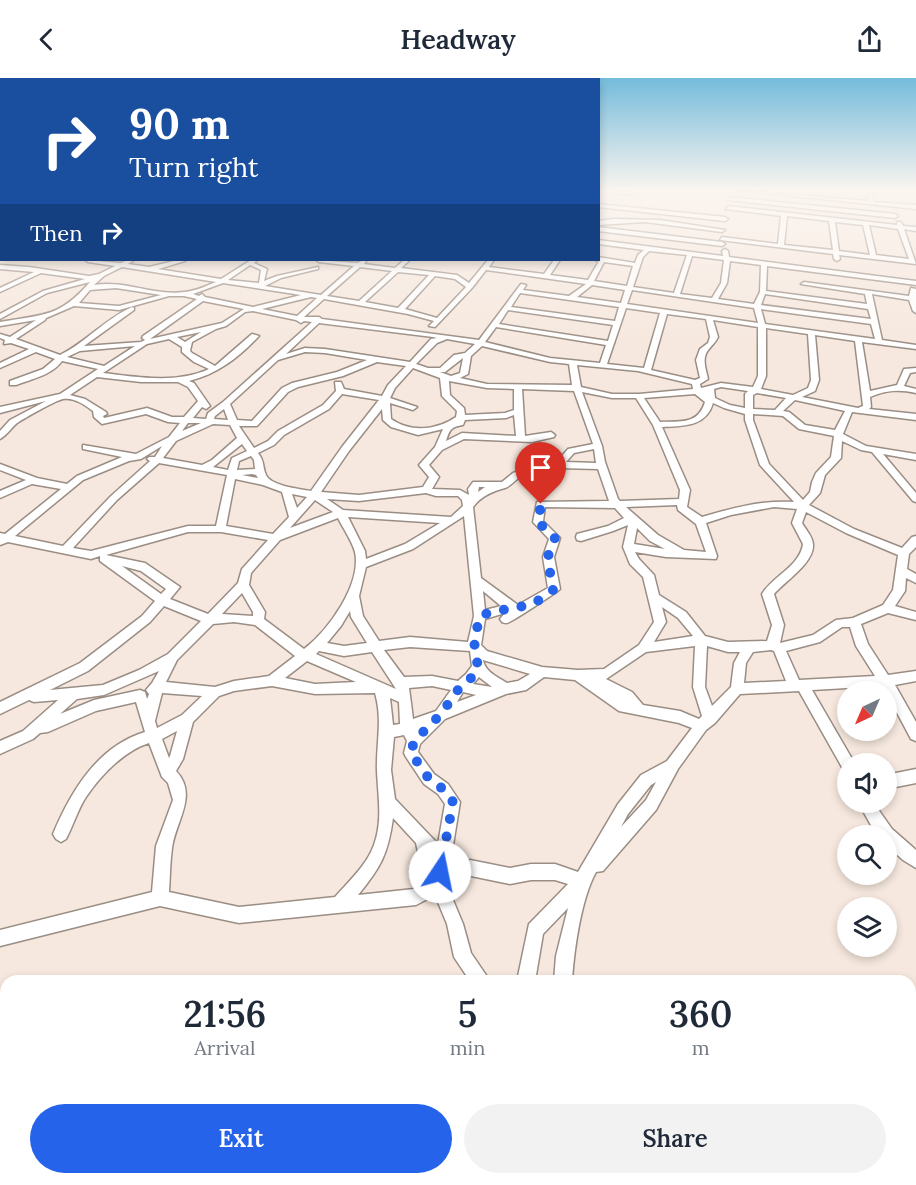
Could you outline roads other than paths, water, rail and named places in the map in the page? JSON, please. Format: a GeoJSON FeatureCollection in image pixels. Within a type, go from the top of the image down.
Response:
{"type":"FeatureCollection","features":[{"type":"Feature","properties":{"kind":"street"},"geometry":{"type":"LineString","coordinates":[[600,242],[915,282],[912,298],[916,311]]}},
{"type":"Feature","properties":{"kind":"street"},"geometry":{"type":"LineString","coordinates":[[620,242],[640,256]]}},
{"type":"Feature","properties":{"kind":"street"},"geometry":{"type":"LineString","coordinates":[[718,300],[722,292],[727,257],[722,242]]}},
{"type":"Feature","properties":{"kind":"street"},"geometry":{"type":"LineString","coordinates":[[732,242],[781,245],[915,262],[908,242]]}},
{"type":"Feature","properties":{"kind":"street"},"geometry":{"type":"LineString","coordinates":[[835,242],[840,272]]}},
{"type":"Feature","properties":{"kind":"street"},"geometry":{"type":"LineString","coordinates":[[870,242],[873,256]]}},
{"type":"Feature","properties":{"kind":"street"},"geometry":{"type":"LineString","coordinates":[[603,365],[640,256],[647,250],[658,249]]}},
{"type":"Feature","properties":{"kind":"street"},"geometry":{"type":"LineString","coordinates":[[677,293],[690,254]]}},
{"type":"Feature","properties":{"kind":"street"},"geometry":{"type":"LineString","coordinates":[[600,260],[637,265]]}},
{"type":"Feature","properties":{"kind":"street"},"geometry":{"type":"LineString","coordinates":[[95,261],[321,296],[399,310],[438,320]]}},
{"type":"Feature","properties":{"kind":"street"},"geometry":{"type":"LineString","coordinates":[[0,345],[46,316],[73,304],[91,282],[129,261]]}},
{"type":"Feature","properties":{"kind":"street"},"geometry":{"type":"LineString","coordinates":[[149,270],[180,261]]}},
{"type":"Feature","properties":{"kind":"street"},"geometry":{"type":"LineString","coordinates":[[186,295],[204,290],[251,261],[264,269],[259,296]]}},
{"type":"Feature","properties":{"kind":"street"},"geometry":{"type":"LineString","coordinates":[[307,278],[322,261]]}},
{"type":"Feature","properties":{"kind":"street"},"geometry":{"type":"LineString","coordinates":[[298,318],[363,261],[396,269],[457,278],[470,287]]}},
{"type":"Feature","properties":{"kind":"street"},"geometry":{"type":"LineString","coordinates":[[360,303],[405,261]]}},
{"type":"Feature","properties":{"kind":"street"},"geometry":{"type":"LineString","coordinates":[[27,697],[104,690],[172,658],[243,585],[246,572],[314,495],[345,449],[385,399],[391,387],[434,338],[433,326],[470,287],[490,261]]}},
{"type":"Feature","properties":{"kind":"street"},"geometry":{"type":"LineString","coordinates":[[546,276],[556,261]]}},
{"type":"Feature","properties":{"kind":"street"},"geometry":{"type":"LineString","coordinates":[[569,298],[584,291],[589,285],[600,261]]}},
{"type":"Feature","properties":{"kind":"street"},"geometry":{"type":"LineString","coordinates":[[643,648],[702,640],[728,647],[749,648],[816,639],[840,623],[854,622],[887,608],[899,591],[911,548],[850,531],[803,506],[765,465],[748,413],[748,394],[756,390],[760,384],[763,367],[758,310],[763,292],[764,262]]}},
{"type":"Feature","properties":{"kind":"street"},"geometry":{"type":"LineString","coordinates":[[3,264],[104,285],[174,295],[202,296],[251,310],[298,318],[319,319],[434,338],[446,337],[481,343],[573,364],[647,370],[709,388],[722,385],[798,397],[854,411],[916,417]]}},
{"type":"Feature","properties":{"kind":"street"},"geometry":{"type":"LineString","coordinates":[[260,286],[279,276],[316,268]]}},
{"type":"Feature","properties":{"kind":"street"},"geometry":{"type":"LineString","coordinates":[[457,278],[483,270],[530,274],[677,293],[744,305],[758,310],[874,322]]}},
{"type":"Feature","properties":{"kind":"street"},"geometry":{"type":"LineString","coordinates":[[0,290],[30,274],[42,271]]}},
{"type":"Feature","properties":{"kind":"street"},"geometry":{"type":"LineString","coordinates":[[399,310],[434,274]]}},
{"type":"Feature","properties":{"kind":"street"},"geometry":{"type":"LineString","coordinates":[[428,370],[442,370],[457,357],[466,355],[481,343],[530,274]]}},
{"type":"Feature","properties":{"kind":"street"},"geometry":{"type":"LineString","coordinates":[[0,317],[45,292],[91,282]]}},
{"type":"Feature","properties":{"kind":"street"},"geometry":{"type":"LineString","coordinates":[[804,284],[912,298]]}},
{"type":"Feature","properties":{"kind":"street"},"geometry":{"type":"LineString","coordinates":[[284,302],[300,285]]}},
{"type":"Feature","properties":{"kind":"street"},"geometry":{"type":"LineString","coordinates":[[519,291],[624,303],[636,308],[916,347]]}},
{"type":"Feature","properties":{"kind":"street"},"geometry":{"type":"LineString","coordinates":[[763,292],[871,307]]}},
{"type":"Feature","properties":{"kind":"street"},"geometry":{"type":"LineString","coordinates":[[868,292],[879,342]]}},
{"type":"Feature","properties":{"kind":"street"},"geometry":{"type":"LineString","coordinates":[[73,304],[111,309],[174,295]]}},
{"type":"Feature","properties":{"kind":"street"},"geometry":{"type":"LineString","coordinates":[[216,369],[205,366],[186,352],[189,341],[224,324],[237,313],[310,295]]}},
{"type":"Feature","properties":{"kind":"street"},"geometry":{"type":"LineString","coordinates":[[0,436],[13,422],[63,396],[96,375],[200,301],[202,296]]}},
{"type":"Feature","properties":{"kind":"street"},"geometry":{"type":"LineString","coordinates":[[657,424],[697,422],[708,412],[709,401],[699,384],[700,360],[704,349],[711,344],[714,337],[712,319],[725,307],[718,300]]}},
{"type":"Feature","properties":{"kind":"street"},"geometry":{"type":"LineString","coordinates":[[78,349],[85,341],[125,313],[144,303]]}},
{"type":"Feature","properties":{"kind":"street"},"geometry":{"type":"LineString","coordinates":[[506,308],[616,323]]}},
{"type":"Feature","properties":{"kind":"street"},"geometry":{"type":"LineString","coordinates":[[647,370],[664,312]]}},
{"type":"Feature","properties":{"kind":"street"},"geometry":{"type":"LineString","coordinates":[[0,324],[46,316]]}},
{"type":"Feature","properties":{"kind":"street"},"geometry":{"type":"LineString","coordinates":[[298,318],[308,328]]}},
{"type":"Feature","properties":{"kind":"street"},"geometry":{"type":"LineString","coordinates":[[2,540],[49,506],[67,487],[96,471],[128,458],[138,457],[210,419],[319,319]]}},
{"type":"Feature","properties":{"kind":"street"},"geometry":{"type":"LineString","coordinates":[[13,383],[46,371],[60,358],[78,349],[141,343],[224,324]]}},
{"type":"Feature","properties":{"kind":"street"},"geometry":{"type":"LineString","coordinates":[[494,325],[609,343]]}},
{"type":"Feature","properties":{"kind":"street"},"geometry":{"type":"LineString","coordinates":[[777,412],[787,401],[812,389],[815,380],[811,332]]}},
{"type":"Feature","properties":{"kind":"street"},"geometry":{"type":"LineString","coordinates":[[0,336],[60,358],[103,368]]}},
{"type":"Feature","properties":{"kind":"street"},"geometry":{"type":"LineString","coordinates":[[96,375],[181,380],[216,369],[255,336]]}},
{"type":"Feature","properties":{"kind":"street"},"geometry":{"type":"LineString","coordinates":[[171,337],[186,346]]}},
{"type":"Feature","properties":{"kind":"street"},"geometry":{"type":"LineString","coordinates":[[841,753],[775,646],[778,625],[768,594],[784,574],[795,568],[807,551],[808,543],[797,523],[803,506],[815,493],[815,482],[819,473],[836,458],[839,430],[854,411],[867,407],[866,375],[858,339]]}},
{"type":"Feature","properties":{"kind":"street"},"geometry":{"type":"LineString","coordinates":[[0,366],[36,349]]}},
{"type":"Feature","properties":{"kind":"street"},"geometry":{"type":"LineString","coordinates":[[278,358],[304,350],[411,365],[447,378],[469,382],[518,387],[551,386],[612,396],[639,396],[699,384]]}},
{"type":"Feature","properties":{"kind":"street"},"geometry":{"type":"LineString","coordinates":[[466,355],[464,374],[469,382]]}},
{"type":"Feature","properties":{"kind":"street"},"geometry":{"type":"LineString","coordinates":[[0,410],[13,410],[42,400],[63,396],[84,401],[97,411],[102,421],[147,411],[171,420],[210,419],[254,424],[285,390],[295,385],[340,374],[374,360]]}},
{"type":"Feature","properties":{"kind":"street"},"geometry":{"type":"LineString","coordinates":[[573,364],[577,389],[584,403],[615,504],[654,538],[680,553]]}},
{"type":"Feature","properties":{"kind":"street"},"geometry":{"type":"LineString","coordinates":[[900,387],[908,371],[916,370]]}},
{"type":"Feature","properties":{"kind":"street"},"geometry":{"type":"LineString","coordinates":[[340,374],[338,388],[340,392]]}},
{"type":"Feature","properties":{"kind":"street"},"geometry":{"type":"LineString","coordinates":[[447,378],[464,374]]}},
{"type":"Feature","properties":{"kind":"street"},"geometry":{"type":"LineString","coordinates":[[447,378],[444,389],[446,396],[461,410],[462,436]]}},
{"type":"Feature","properties":{"kind":"street"},"geometry":{"type":"LineString","coordinates":[[181,380],[191,385],[203,401],[210,419]]}},
{"type":"Feature","properties":{"kind":"street"},"geometry":{"type":"LineString","coordinates":[[518,387],[521,438]]}},
{"type":"Feature","properties":{"kind":"street"},"geometry":{"type":"LineString","coordinates":[[866,396],[887,388],[900,387],[916,391]]}},
{"type":"Feature","properties":{"kind":"street"},"geometry":{"type":"LineString","coordinates":[[709,388],[711,399],[722,405],[748,413],[786,414],[807,428],[839,435],[864,448],[916,457]]}},
{"type":"Feature","properties":{"kind":"street"},"geometry":{"type":"LineString","coordinates":[[340,392],[385,399],[413,407]]}},
{"type":"Feature","properties":{"kind":"street"},"geometry":{"type":"LineString","coordinates":[[215,462],[235,460],[254,453],[326,407],[340,392]]}},
{"type":"Feature","properties":{"kind":"street"},"geometry":{"type":"LineString","coordinates":[[584,403],[612,396]]}},
{"type":"Feature","properties":{"kind":"street"},"geometry":{"type":"LineString","coordinates":[[628,547],[666,553],[712,556],[701,521],[696,514],[682,508],[686,490],[657,424],[639,396]]}},
{"type":"Feature","properties":{"kind":"street"},"geometry":{"type":"LineString","coordinates":[[385,399],[387,420],[394,425],[418,432],[450,425]]}},
{"type":"Feature","properties":{"kind":"street"},"geometry":{"type":"LineString","coordinates":[[65,549],[85,531],[114,498],[157,460],[203,401]]}},
{"type":"Feature","properties":{"kind":"street"},"geometry":{"type":"LineString","coordinates":[[226,404],[242,439],[259,460],[263,478]]}},
{"type":"Feature","properties":{"kind":"street"},"geometry":{"type":"LineString","coordinates":[[439,448],[442,436],[450,425],[460,418],[506,415],[518,411]]}},
{"type":"Feature","properties":{"kind":"street"},"geometry":{"type":"LineString","coordinates":[[426,490],[434,477],[424,465],[439,448],[462,436],[521,438],[551,435]]}},
{"type":"Feature","properties":{"kind":"street"},"geometry":{"type":"LineString","coordinates":[[201,469],[215,462],[242,439]]}},
{"type":"Feature","properties":{"kind":"street"},"geometry":{"type":"LineString","coordinates":[[559,465],[571,451],[598,446]]}},
{"type":"Feature","properties":{"kind":"street"},"geometry":{"type":"LineString","coordinates":[[86,447],[231,473],[242,479],[263,478],[286,490],[314,495],[359,498],[426,490],[460,493],[471,504],[471,553],[480,616],[474,641],[478,668],[500,691]]}},
{"type":"Feature","properties":{"kind":"street"},"geometry":{"type":"LineString","coordinates":[[876,451],[916,499]]}},
{"type":"Feature","properties":{"kind":"street"},"geometry":{"type":"LineString","coordinates":[[221,529],[235,460]]}},
{"type":"Feature","properties":{"kind":"street"},"geometry":{"type":"LineString","coordinates":[[362,564],[383,559],[402,550],[453,519],[496,485],[504,485],[525,471],[559,465],[602,466]]}},
{"type":"Feature","properties":{"kind":"street"},"geometry":{"type":"LineString","coordinates":[[0,467],[33,479],[67,487]]}},
{"type":"Feature","properties":{"kind":"street"},"geometry":{"type":"LineString","coordinates":[[0,495],[19,483],[33,479]]}},
{"type":"Feature","properties":{"kind":"street"},"geometry":{"type":"LineString","coordinates":[[286,490],[294,516]]}},
{"type":"Feature","properties":{"kind":"street"},"geometry":{"type":"LineString","coordinates":[[272,681],[316,646],[337,623],[353,596],[362,564],[360,551],[341,513],[314,495]]}},
{"type":"Feature","properties":{"kind":"street"},"geometry":{"type":"LineString","coordinates":[[480,616],[537,603],[554,589],[548,551],[555,538],[538,522],[541,504],[684,502]]}},
{"type":"Feature","properties":{"kind":"street"},"geometry":{"type":"LineString","coordinates":[[701,521],[730,512],[774,504],[803,506]]}},
{"type":"Feature","properties":{"kind":"street"},"geometry":{"type":"LineString","coordinates":[[91,555],[188,529],[221,529],[275,538],[341,513],[453,519]]}},
{"type":"Feature","properties":{"kind":"street"},"geometry":{"type":"LineString","coordinates":[[581,537],[609,529],[631,519]]}},
{"type":"Feature","properties":{"kind":"street"},"geometry":{"type":"LineString","coordinates":[[316,646],[344,651],[410,642],[475,647],[483,655],[542,672],[578,675],[606,674],[643,648],[660,622],[656,598],[648,575],[634,561],[628,547],[633,524],[631,519]]}},
{"type":"Feature","properties":{"kind":"street"},"geometry":{"type":"LineString","coordinates":[[0,708],[27,697],[84,667],[146,619],[174,587],[167,586],[153,573],[139,565],[65,549],[2,540]]}},
{"type":"Feature","properties":{"kind":"street"},"geometry":{"type":"LineString","coordinates":[[104,558],[162,600],[210,620],[234,618],[258,621],[303,656],[320,660],[405,699]]}},
{"type":"Feature","properties":{"kind":"street"},"geometry":{"type":"LineString","coordinates":[[903,571],[916,579]]}},
{"type":"Feature","properties":{"kind":"street"},"geometry":{"type":"LineString","coordinates":[[475,579],[517,609]]}},
{"type":"Feature","properties":{"kind":"street"},"geometry":{"type":"LineString","coordinates":[[243,585],[259,612],[258,621]]}},
{"type":"Feature","properties":{"kind":"street"},"geometry":{"type":"LineString","coordinates":[[353,596],[357,617],[401,683],[411,753],[429,779],[443,789],[453,802],[439,885]]}},
{"type":"Feature","properties":{"kind":"street"},"geometry":{"type":"LineString","coordinates":[[656,598],[674,607],[691,621],[702,640],[699,687],[705,723]]}},
{"type":"Feature","properties":{"kind":"street"},"geometry":{"type":"LineString","coordinates":[[887,608],[916,616]]}},
{"type":"Feature","properties":{"kind":"street"},"geometry":{"type":"LineString","coordinates":[[507,619],[517,609]]}},
{"type":"Feature","properties":{"kind":"street"},"geometry":{"type":"LineString","coordinates":[[854,622],[862,646],[885,681],[916,675]]}},
{"type":"Feature","properties":{"kind":"street"},"geometry":{"type":"LineString","coordinates":[[527,975],[536,930],[651,805],[672,766],[705,723],[736,689],[740,663],[749,648]]}},
{"type":"Feature","properties":{"kind":"street"},"geometry":{"type":"LineString","coordinates":[[148,721],[157,687],[172,658]]}},
{"type":"Feature","properties":{"kind":"street"},"geometry":{"type":"LineString","coordinates":[[441,714],[460,687],[478,668]]}},
{"type":"Feature","properties":{"kind":"street"},"geometry":{"type":"LineString","coordinates":[[387,733],[410,735],[441,714],[500,691],[521,686],[542,672]]}},
{"type":"Feature","properties":{"kind":"street"},"geometry":{"type":"LineString","coordinates":[[578,675],[627,696],[639,710],[705,723]]}},
{"type":"Feature","properties":{"kind":"street"},"geometry":{"type":"LineString","coordinates":[[0,748],[94,706],[140,696],[157,687],[215,692],[234,686],[272,681],[315,688],[380,687]]}},
{"type":"Feature","properties":{"kind":"street"},"geometry":{"type":"LineString","coordinates":[[401,683],[432,681],[460,687],[500,691]]}},
{"type":"Feature","properties":{"kind":"street"},"geometry":{"type":"LineString","coordinates":[[736,689],[837,684]]}},
{"type":"Feature","properties":{"kind":"street"},"geometry":{"type":"LineString","coordinates":[[339,905],[372,866],[382,845],[388,802],[384,770],[387,733],[384,700],[380,687]]}},
{"type":"Feature","properties":{"kind":"street"},"geometry":{"type":"LineString","coordinates":[[61,834],[80,793],[106,763],[133,742],[154,736],[187,719],[215,692]]}},
{"type":"Feature","properties":{"kind":"street"},"geometry":{"type":"LineString","coordinates":[[28,735],[74,694]]}},
{"type":"Feature","properties":{"kind":"street"},"geometry":{"type":"LineString","coordinates":[[140,696],[168,772],[174,779],[180,800],[164,846],[160,898]]}},
{"type":"Feature","properties":{"kind":"street"},"geometry":{"type":"LineString","coordinates":[[897,702],[916,735]]}},
{"type":"Feature","properties":{"kind":"street"},"geometry":{"type":"LineString","coordinates":[[168,772],[176,759],[187,719]]}},
{"type":"Feature","properties":{"kind":"street"},"geometry":{"type":"LineString","coordinates":[[897,780],[916,776]]}},
{"type":"Feature","properties":{"kind":"street"},"geometry":{"type":"LineString","coordinates":[[388,802],[442,860]]}},
{"type":"Feature","properties":{"kind":"street"},"geometry":{"type":"LineString","coordinates":[[870,813],[897,846],[916,860]]}},
{"type":"Feature","properties":{"kind":"street"},"geometry":{"type":"LineString","coordinates":[[422,839],[429,866],[455,924],[463,957],[476,975]]}},
{"type":"Feature","properties":{"kind":"street"},"geometry":{"type":"LineString","coordinates":[[0,938],[160,898],[239,915],[416,897],[470,868],[510,876],[531,872],[555,872],[582,881]]}},
{"type":"Feature","properties":{"kind":"street"},"geometry":{"type":"LineString","coordinates":[[563,975],[565,956],[582,881]]}}]}
